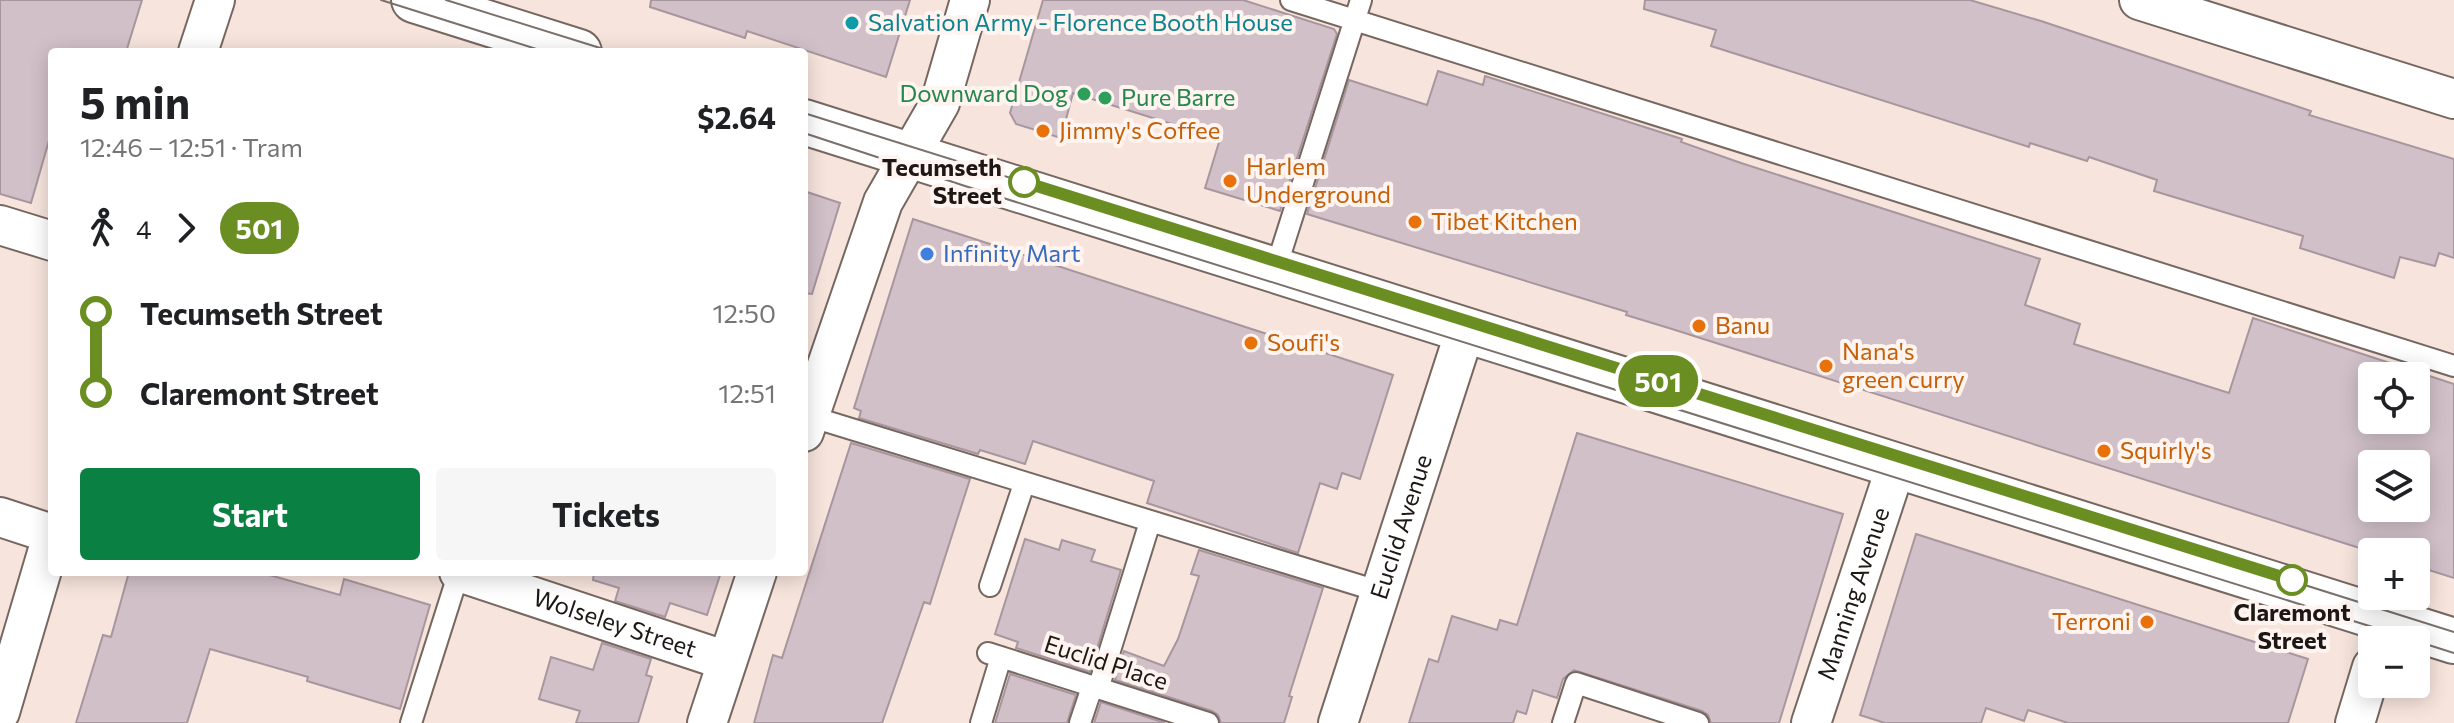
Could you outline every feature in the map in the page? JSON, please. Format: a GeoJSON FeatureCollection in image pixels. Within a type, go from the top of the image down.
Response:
{"type":"FeatureCollection","features":[{"type":"Feature","properties":{"kind":"main road"},"geometry":{"type":"LineString","coordinates":[[414,0],[566,48]]}},
{"type":"Feature","properties":{"kind":"main road"},"geometry":{"type":"LineString","coordinates":[[808,123],[1896,466],[2373,626]]}},
{"type":"Feature","properties":{"kind":"main road"},"geometry":{"type":"LineString","coordinates":[[2430,637],[2454,641]]}},
{"type":"Feature","properties":{"kind":"street"},"geometry":{"type":"LineString","coordinates":[[199,48],[215,0]]}},
{"type":"Feature","properties":{"kind":"street"},"geometry":{"type":"LineString","coordinates":[[808,421],[883,202],[940,103],[970,0]]}},
{"type":"Feature","properties":{"kind":"street"},"geometry":{"type":"LineString","coordinates":[[2139,0],[2454,99]]}},
{"type":"Feature","properties":{"kind":"street"},"geometry":{"type":"LineString","coordinates":[[0,225],[48,240]]}},
{"type":"Feature","properties":{"kind":"street","name":"Euclid Avenue"},"geometry":{"type":"LineString","coordinates":[[1338,723],[1465,331]]}},
{"type":"Feature","properties":{"kind":"street","name":"Manning Avenue"},"geometry":{"type":"LineString","coordinates":[[1814,722],[1896,466]]}},
{"type":"Feature","properties":{"kind":"street"},"geometry":{"type":"LineString","coordinates":[[0,517],[48,534]]}},
{"type":"Feature","properties":{"kind":"street"},"geometry":{"type":"LineString","coordinates":[[0,712],[48,549]]}},
{"type":"Feature","properties":{"kind":"street","name":"Wolseley Street"},"geometry":{"type":"LineString","coordinates":[[471,576],[727,661]]}},
{"type":"Feature","properties":{"kind":"street"},"geometry":{"type":"LineString","coordinates":[[707,723],[756,576]]}},
{"type":"Feature","properties":{"kind":"street"},"geometry":{"type":"LineString","coordinates":[[2355,723],[2363,698]]}},
{"type":"Feature","properties":{"kind":"lane"},"geometry":{"type":"LineString","coordinates":[[1291,0],[1359,10],[2454,366]]}},
{"type":"Feature","properties":{"kind":"lane"},"geometry":{"type":"LineString","coordinates":[[1275,271],[1359,10]]}},
{"type":"Feature","properties":{"kind":"lane"},"geometry":{"type":"LineString","coordinates":[[808,424],[1024,484],[1381,592]]}},
{"type":"Feature","properties":{"kind":"lane"},"geometry":{"type":"LineString","coordinates":[[990,586],[1024,484]]}},
{"type":"Feature","properties":{"kind":"lane"},"geometry":{"type":"LineString","coordinates":[[1080,723],[1095,688],[1150,522]]}},
{"type":"Feature","properties":{"kind":"lane"},"geometry":{"type":"LineString","coordinates":[[411,723],[458,576]]}},
{"type":"Feature","properties":{"kind":"lane","name":"Euclid Place"},"geometry":{"type":"LineString","coordinates":[[981,723],[994,655],[1208,723]]}},
{"type":"Feature","properties":{"kind":"lane"},"geometry":{"type":"LineString","coordinates":[[1563,723],[1576,683],[1698,723]]}},
{"type":"Feature","properties":{"kind":"building"},"geometry":{"type":"Polygon","coordinates":[[[0,0],[142,0],[127,48],[48,48],[48,144],[31,203],[0,194],[0,0]]]}},
{"type":"Feature","properties":{"kind":"building"},"geometry":{"type":"Polygon","coordinates":[[[651,0],[910,0],[886,77],[808,51],[808,48],[798,48],[747,31],[745,38],[650,7],[651,0]]]}},
{"type":"Feature","properties":{"kind":"building"},"geometry":{"type":"Polygon","coordinates":[[[1043,0],[1243,0],[1334,29],[1337,34],[1280,211],[1205,188],[1220,139],[1073,93],[1061,138],[1016,124],[1010,113],[1043,0]]]}},
{"type":"Feature","properties":{"kind":"building"},"geometry":{"type":"Polygon","coordinates":[[[1645,0],[1970,0],[2041,21],[2311,111],[2309,115],[2454,159],[2454,258],[2439,253],[2435,266],[2400,257],[2394,278],[2300,248],[2303,236],[2154,191],[2157,180],[2089,157],[2087,161],[2030,143],[2029,147],[1711,46],[1716,30],[1644,9],[1645,0]]]}},
{"type":"Feature","properties":{"kind":"building"},"geometry":{"type":"Polygon","coordinates":[[[1438,71],[1483,85],[1485,76],[1682,139],[1681,142],[1741,163],[2040,259],[2025,305],[2080,324],[2074,344],[2229,393],[2253,318],[2387,362],[2358,362],[2358,434],[2430,434],[2430,376],[2454,384],[2454,578],[2430,570],[2430,538],[2358,538],[2358,548],[1626,315],[1627,312],[1307,214],[1349,80],[1427,105],[1438,71]]]}},
{"type":"Feature","properties":{"kind":"building"},"geometry":{"type":"Polygon","coordinates":[[[808,192],[840,203],[812,294],[808,294],[808,192]]]}},
{"type":"Feature","properties":{"kind":"building"},"geometry":{"type":"Polygon","coordinates":[[[913,219],[1393,375],[1360,479],[1342,473],[1337,489],[1320,483],[1298,553],[1147,503],[1154,481],[1033,441],[1025,464],[980,450],[978,454],[859,418],[861,411],[854,408],[913,219]]]}},
{"type":"Feature","properties":{"kind":"building"},"geometry":{"type":"Polygon","coordinates":[[[1577,433],[1843,514],[1779,723],[1711,723],[1702,711],[1574,670],[1563,679],[1557,698],[1533,690],[1526,714],[1517,711],[1513,723],[1409,723],[1429,659],[1438,662],[1452,616],[1497,630],[1500,620],[1517,625],[1577,433]]]}},
{"type":"Feature","properties":{"kind":"building"},"geometry":{"type":"Polygon","coordinates":[[[851,443],[970,479],[930,604],[924,602],[882,723],[754,723],[773,655],[782,658],[851,443]]]}},
{"type":"Feature","properties":{"kind":"building"},"geometry":{"type":"Polygon","coordinates":[[[1916,534],[2308,659],[2288,723],[2068,723],[2028,710],[2024,721],[1986,708],[1981,723],[1885,723],[1860,715],[1916,534]]]}},
{"type":"Feature","properties":{"kind":"building"},"geometry":{"type":"Polygon","coordinates":[[[1025,539],[1059,550],[1062,540],[1095,550],[1091,561],[1121,570],[1090,672],[1016,648],[1018,642],[995,634],[1025,539]]]}},
{"type":"Feature","properties":{"kind":"building"},"geometry":{"type":"Polygon","coordinates":[[[1199,550],[1323,588],[1289,696],[1292,697],[1284,723],[1221,723],[1212,711],[1115,680],[1124,651],[1164,666],[1178,639],[1199,576],[1191,574],[1199,550]]]}},
{"type":"Feature","properties":{"kind":"building"},"geometry":{"type":"Polygon","coordinates":[[[128,576],[273,576],[340,595],[344,579],[430,605],[400,709],[307,681],[308,677],[210,649],[187,723],[76,723],[103,635],[111,637],[128,576]]]}},
{"type":"Feature","properties":{"kind":"building"},"geometry":{"type":"Polygon","coordinates":[[[594,576],[720,576],[707,615],[670,603],[665,617],[615,601],[619,588],[593,580],[594,576]]]}},
{"type":"Feature","properties":{"kind":"building"},"geometry":{"type":"Polygon","coordinates":[[[602,643],[651,659],[646,675],[652,677],[638,723],[576,723],[580,711],[539,699],[551,657],[593,670],[602,643]]]}},
{"type":"Feature","properties":{"kind":"building"},"geometry":{"type":"Polygon","coordinates":[[[1010,674],[1076,695],[1067,723],[995,723],[1010,674]]]}},
{"type":"Feature","properties":{"kind":"building"},"geometry":{"type":"Polygon","coordinates":[[[1101,702],[1165,723],[1094,723],[1101,702]]]}},
{"type":"Feature","properties":{"kind":"tram line"},"geometry":{"type":"LineString","coordinates":[[381,0],[533,48]]}},
{"type":"Feature","properties":{"kind":"tram line"},"geometry":{"type":"LineString","coordinates":[[446,0],[600,48]]}},
{"type":"Feature","properties":{"kind":"tram line"},"geometry":{"type":"LineString","coordinates":[[808,114],[2454,632]]}},
{"type":"Feature","properties":{"kind":"tram line"},"geometry":{"type":"LineString","coordinates":[[808,134],[2369,626]]}},
{"type":"Feature","properties":{"kind":"tram line","name":"501"},"geometry":{"type":"LineString","coordinates":[[1024,182],[2292,580]]}},
{"type":"Feature","properties":{"kind":"tram line"},"geometry":{"type":"LineString","coordinates":[[2430,645],[2454,653]]}},
{"type":"Feature","properties":{"kind":"place","name":"Salvation Army - Florence Booth House"},"geometry":{"type":"Point","coordinates":[852,23]}},
{"type":"Feature","properties":{"kind":"place","name":"Downward Dog"},"geometry":{"type":"Point","coordinates":[1084,94]}},
{"type":"Feature","properties":{"kind":"place","name":"Pure Barre"},"geometry":{"type":"Point","coordinates":[1105,98]}},
{"type":"Feature","properties":{"kind":"place","name":"Jimmy's Coffee"},"geometry":{"type":"Point","coordinates":[1043,131]}},
{"type":"Feature","properties":{"kind":"place","name":"Harlem Underground"},"geometry":{"type":"Point","coordinates":[1230,181]}},
{"type":"Feature","properties":{"kind":"place","name":"Tecumseth Street"},"geometry":{"type":"Point","coordinates":[1024,182]}},
{"type":"Feature","properties":{"kind":"place","name":"Tibet Kitchen"},"geometry":{"type":"Point","coordinates":[1415,222]}},
{"type":"Feature","properties":{"kind":"place","name":"Infinity Mart"},"geometry":{"type":"Point","coordinates":[927,254]}},
{"type":"Feature","properties":{"kind":"place","name":"Banu"},"geometry":{"type":"Point","coordinates":[1699,326]}},
{"type":"Feature","properties":{"kind":"place","name":"Soufi's"},"geometry":{"type":"Point","coordinates":[1251,343]}},
{"type":"Feature","properties":{"kind":"place","name":"Nana's green curry"},"geometry":{"type":"Point","coordinates":[1826,366]}},
{"type":"Feature","properties":{"kind":"place","name":"Squirly's"},"geometry":{"type":"Point","coordinates":[2104,451]}},
{"type":"Feature","properties":{"kind":"place","name":"Claremont Street"},"geometry":{"type":"Point","coordinates":[2292,580]}},
{"type":"Feature","properties":{"kind":"place","name":"Terroni"},"geometry":{"type":"Point","coordinates":[2147,622]}}]}
